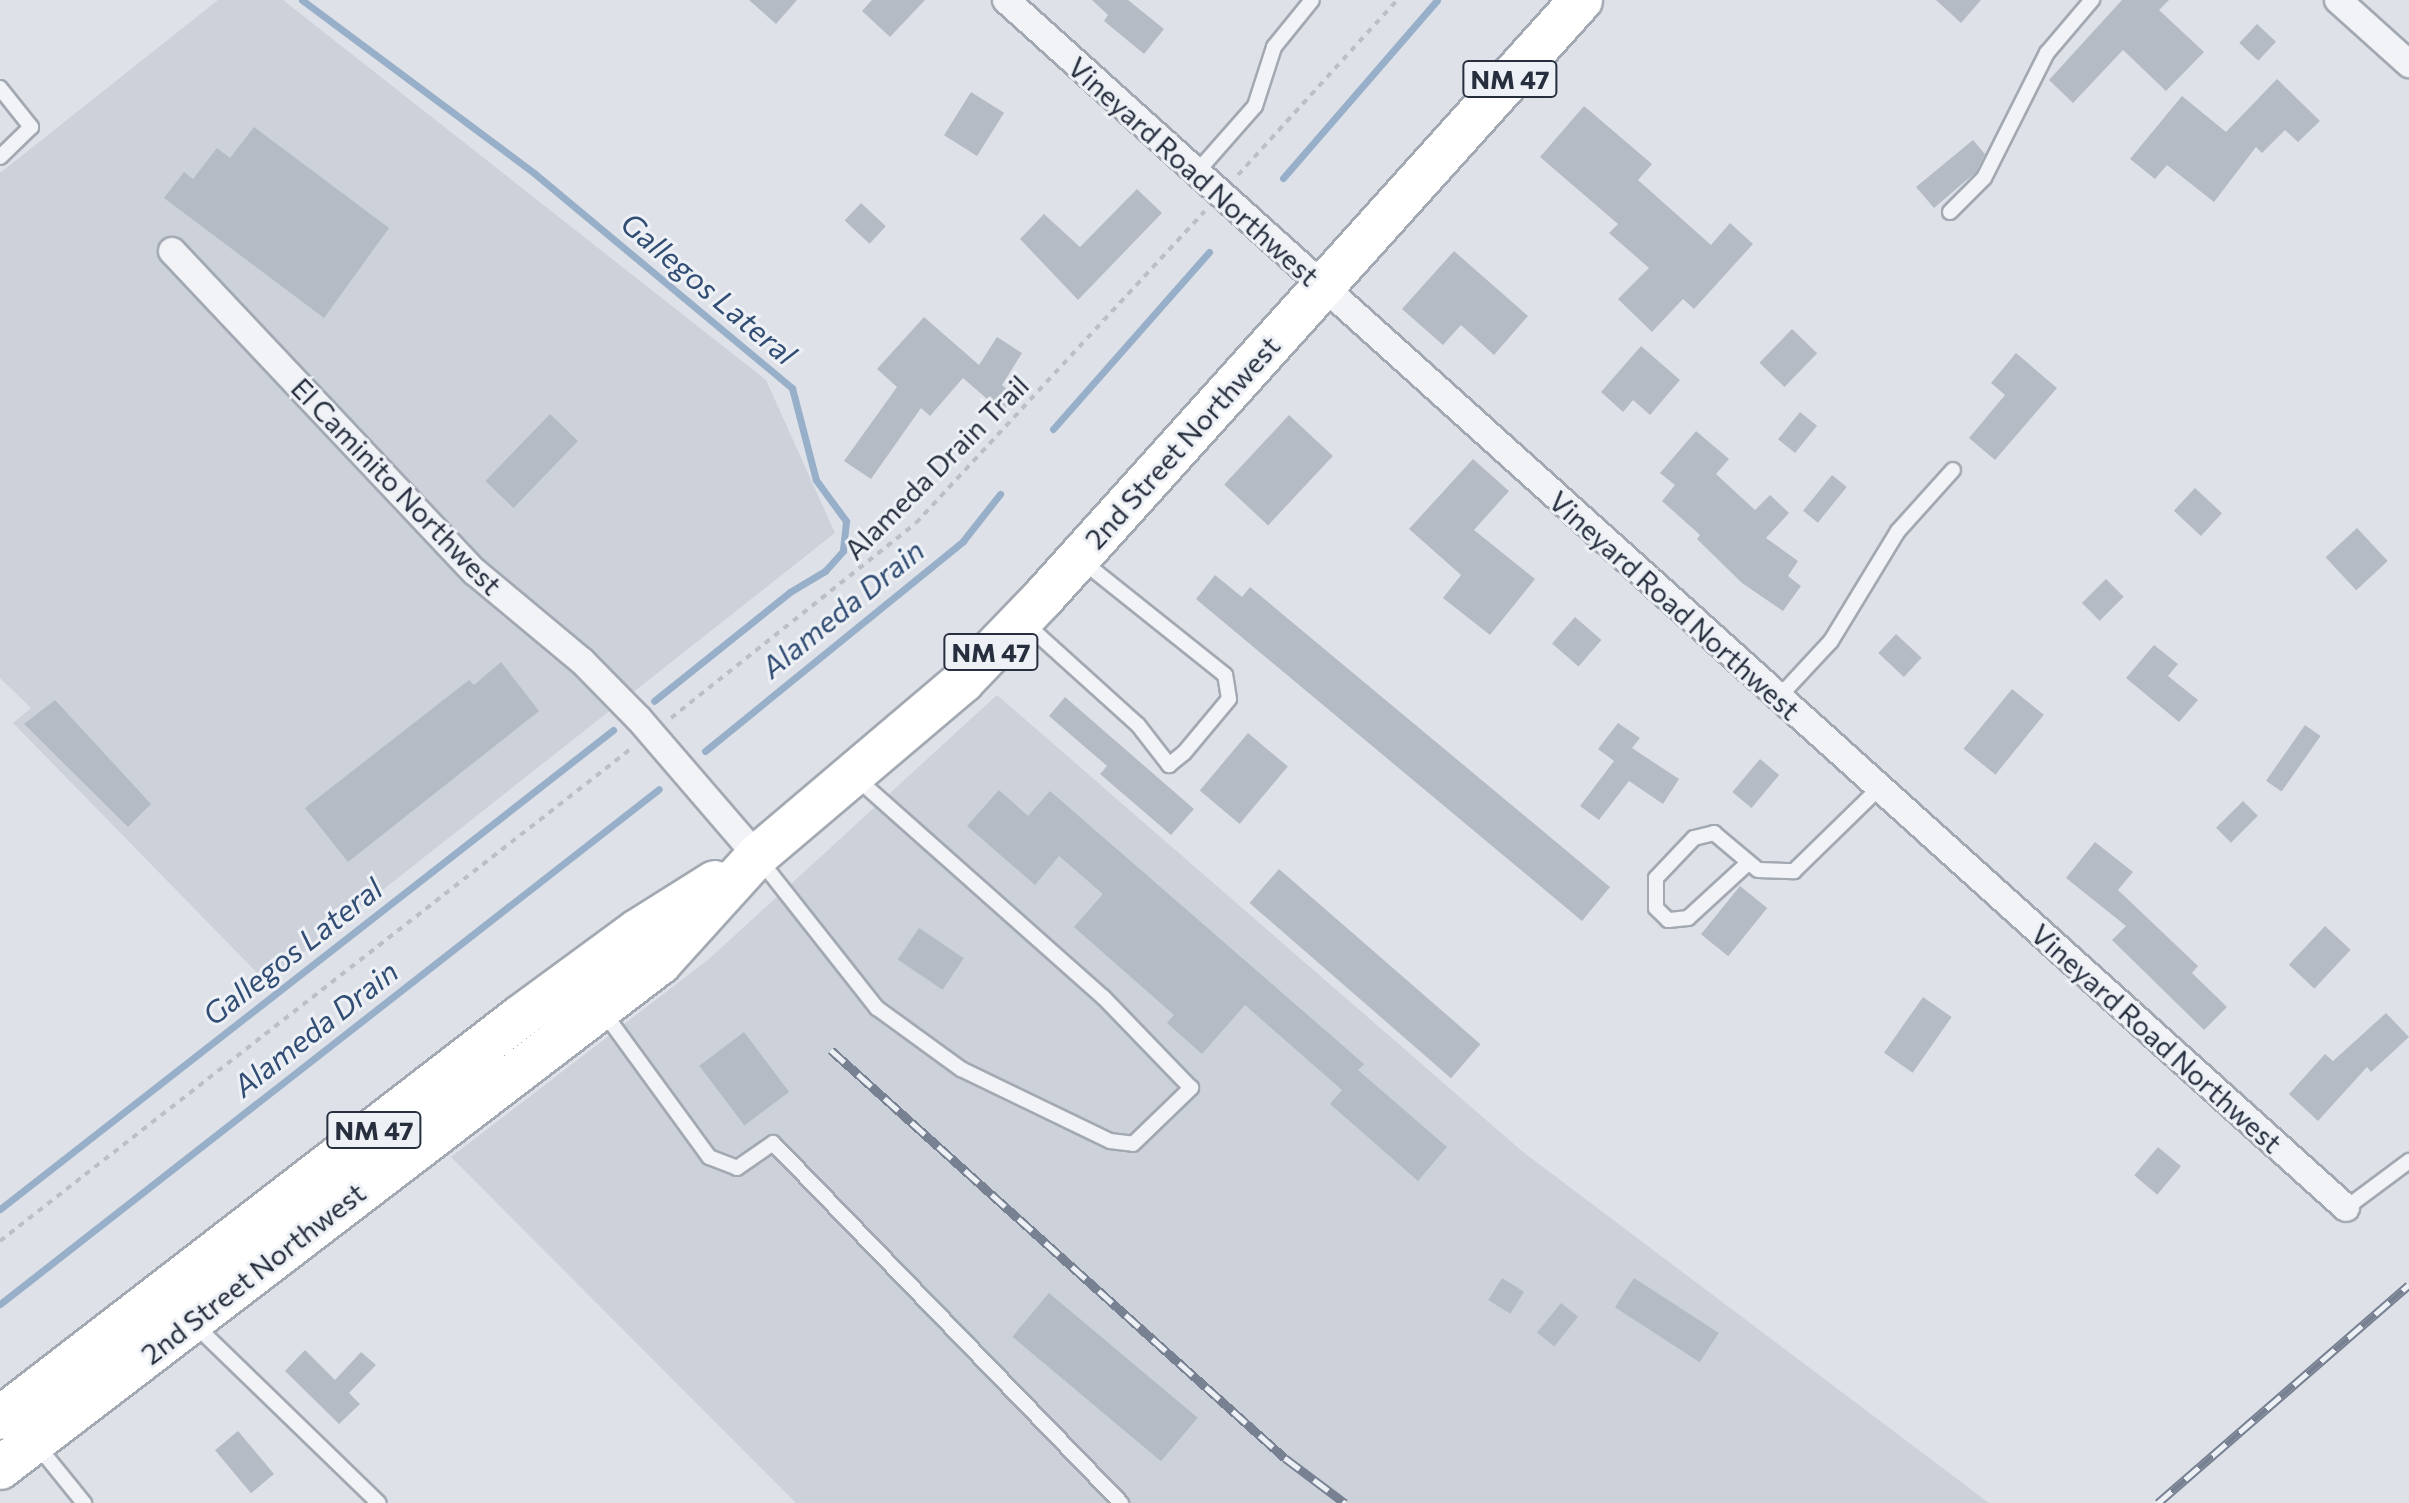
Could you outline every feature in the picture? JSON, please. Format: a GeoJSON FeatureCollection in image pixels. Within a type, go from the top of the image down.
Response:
{"type":"FeatureCollection","features":[{"type":"Feature","properties":{"kind":"main road","name":"2nd Street Northwest"},"geometry":{"type":"LineString","coordinates":[[0,1468],[191,1321],[586,993],[637,931],[757,856],[963,681],[1079,558],[1320,286],[1581,0]]}},
{"type":"Feature","properties":{"kind":"main road","name":"2nd Street Northwest"},"geometry":{"type":"LineString","coordinates":[[0,1418],[586,993]]}},
{"type":"Feature","properties":{"kind":"street","name":"Vineyard Road Northwest"},"geometry":{"type":"LineString","coordinates":[[1006,0],[2346,1208]]}},
{"type":"Feature","properties":{"kind":"street"},"geometry":{"type":"LineString","coordinates":[[2338,0],[2409,64]]}},
{"type":"Feature","properties":{"kind":"street","name":"El Caminito Northwest"},"geometry":{"type":"LineString","coordinates":[[172,251],[475,572],[582,661],[639,719],[757,856]]}},
{"type":"Feature","properties":{"kind":"lane"},"geometry":{"type":"LineString","coordinates":[[1196,173],[1255,106],[1274,47],[1312,0]]}},
{"type":"Feature","properties":{"kind":"lane"},"geometry":{"type":"LineString","coordinates":[[1950,212],[1984,178],[2047,53],[2092,0]]}},
{"type":"Feature","properties":{"kind":"lane"},"geometry":{"type":"LineString","coordinates":[[0,88],[31,127],[0,157]]}},
{"type":"Feature","properties":{"kind":"lane"},"geometry":{"type":"LineString","coordinates":[[1778,698],[1831,641],[1898,531],[1953,470]]}},
{"type":"Feature","properties":{"kind":"lane"},"geometry":{"type":"LineString","coordinates":[[1021,621],[1083,676],[1169,765],[1184,753],[1229,699],[1225,675],[1079,558]]}},
{"type":"Feature","properties":{"kind":"lane"},"geometry":{"type":"LineString","coordinates":[[757,856],[877,1008],[961,1069],[1110,1141],[1133,1144],[1191,1088],[1103,997],[853,775]]}},
{"type":"Feature","properties":{"kind":"lane"},"geometry":{"type":"LineString","coordinates":[[1748,863],[1688,918],[1668,920],[1656,908],[1656,878],[1694,838],[1714,833],[1758,870],[1794,871],[1879,788]]}},
{"type":"Feature","properties":{"kind":"lane"},"geometry":{"type":"LineString","coordinates":[[586,993],[709,1157],[737,1168],[773,1143],[1121,1503]]}},
{"type":"Feature","properties":{"kind":"lane"},"geometry":{"type":"LineString","coordinates":[[2346,1208],[2409,1161]]}},
{"type":"Feature","properties":{"kind":"lane"},"geometry":{"type":"LineString","coordinates":[[191,1321],[379,1503]]}},
{"type":"Feature","properties":{"kind":"lane"},"geometry":{"type":"LineString","coordinates":[[34,1441],[84,1503]]}},
{"type":"Feature","properties":{"kind":"path"},"geometry":{"type":"LineString","coordinates":[[1234,179],[1397,0]]}},
{"type":"Feature","properties":{"kind":"path","name":"Alameda Drain Trail"},"geometry":{"type":"LineString","coordinates":[[666,722],[916,523],[1207,209]]}},
{"type":"Feature","properties":{"kind":"path"},"geometry":{"type":"LineString","coordinates":[[0,1241],[640,743]]}},
{"type":"Feature","properties":{"kind":"shaded area"},"geometry":{"type":"Polygon","coordinates":[[[218,0],[283,0],[766,380],[835,533],[266,982],[13,723],[31,708],[0,678],[0,173],[218,0]]]}},
{"type":"Feature","properties":{"kind":"shaded area"},"geometry":{"type":"Polygon","coordinates":[[[997,695],[1523,1152],[1989,1503],[796,1503],[451,1157],[709,959],[997,695]]]}},
{"type":"Feature","properties":{"kind":"building"},"geometry":{"type":"Polygon","coordinates":[[[749,0],[797,0],[776,24],[749,0]]]}},
{"type":"Feature","properties":{"kind":"building"},"geometry":{"type":"Polygon","coordinates":[[[872,0],[925,0],[890,37],[862,11],[872,0]]]}},
{"type":"Feature","properties":{"kind":"building"},"geometry":{"type":"Polygon","coordinates":[[[1092,0],[1128,0],[1164,29],[1144,54],[1104,21],[1108,15],[1092,0]]]}},
{"type":"Feature","properties":{"kind":"building"},"geometry":{"type":"Polygon","coordinates":[[[1936,0],[1981,0],[1961,23],[1936,0]]]}},
{"type":"Feature","properties":{"kind":"building"},"geometry":{"type":"Polygon","coordinates":[[[2122,0],[2169,0],[2159,10],[2204,52],[2166,91],[2123,50],[2073,103],[2049,80],[2122,0]]]}},
{"type":"Feature","properties":{"kind":"building"},"geometry":{"type":"Polygon","coordinates":[[[2257,24],[2276,42],[2258,61],[2239,43],[2257,24]]]}},
{"type":"Feature","properties":{"kind":"building"},"geometry":{"type":"Polygon","coordinates":[[[2277,79],[2320,121],[2298,142],[2285,130],[2262,153],[2256,147],[2214,202],[2167,165],[2155,179],[2130,159],[2182,96],[2226,132],[2277,79]]]}},
{"type":"Feature","properties":{"kind":"building"},"geometry":{"type":"Polygon","coordinates":[[[971,92],[1004,113],[977,156],[944,135],[971,92]]]}},
{"type":"Feature","properties":{"kind":"building"},"geometry":{"type":"Polygon","coordinates":[[[1584,106],[1652,164],[1638,180],[1711,245],[1730,223],[1753,244],[1694,309],[1683,299],[1652,332],[1618,299],[1649,268],[1609,233],[1618,224],[1540,157],[1584,106]]]}},
{"type":"Feature","properties":{"kind":"building"},"geometry":{"type":"Polygon","coordinates":[[[254,127],[389,228],[324,318],[164,198],[184,172],[193,179],[217,148],[230,158],[254,127]]]}},
{"type":"Feature","properties":{"kind":"building"},"geometry":{"type":"Polygon","coordinates":[[[1973,140],[1985,154],[1976,172],[1934,208],[1916,187],[1973,140]]]}},
{"type":"Feature","properties":{"kind":"building"},"geometry":{"type":"Polygon","coordinates":[[[1137,189],[1162,213],[1078,300],[1020,239],[1044,214],[1080,247],[1137,189]]]}},
{"type":"Feature","properties":{"kind":"building"},"geometry":{"type":"Polygon","coordinates":[[[861,203],[886,226],[869,244],[845,221],[861,203]]]}},
{"type":"Feature","properties":{"kind":"building"},"geometry":{"type":"Polygon","coordinates":[[[1454,251],[1528,316],[1494,355],[1461,325],[1443,345],[1402,309],[1454,251]]]}},
{"type":"Feature","properties":{"kind":"building"},"geometry":{"type":"Polygon","coordinates":[[[924,317],[979,365],[997,337],[1022,353],[1002,385],[1015,396],[1002,412],[963,378],[930,416],[921,408],[871,479],[844,461],[897,387],[877,369],[924,317]]]}},
{"type":"Feature","properties":{"kind":"building"},"geometry":{"type":"Polygon","coordinates":[[[1792,329],[1817,353],[1785,387],[1759,363],[1792,329]]]}},
{"type":"Feature","properties":{"kind":"building"},"geometry":{"type":"Polygon","coordinates":[[[1641,346],[1680,380],[1650,415],[1633,400],[1623,412],[1601,392],[1641,346]]]}},
{"type":"Feature","properties":{"kind":"building"},"geometry":{"type":"Polygon","coordinates":[[[2016,353],[2057,388],[1995,460],[1969,438],[2005,395],[1991,383],[2016,353]]]}},
{"type":"Feature","properties":{"kind":"building"},"geometry":{"type":"Polygon","coordinates":[[[1800,412],[1817,426],[1795,453],[1778,439],[1800,412]]]}},
{"type":"Feature","properties":{"kind":"building"},"geometry":{"type":"Polygon","coordinates":[[[550,414],[578,441],[513,508],[485,481],[550,414]]]}},
{"type":"Feature","properties":{"kind":"building"},"geometry":{"type":"Polygon","coordinates":[[[1289,415],[1333,456],[1268,525],[1224,484],[1289,415]]]}},
{"type":"Feature","properties":{"kind":"building"},"geometry":{"type":"Polygon","coordinates":[[[1696,431],[1729,459],[1716,474],[1755,510],[1770,495],[1789,513],[1766,538],[1798,561],[1788,576],[1801,586],[1783,611],[1742,583],[1697,539],[1700,535],[1662,501],[1675,485],[1660,473],[1696,431]]]}},
{"type":"Feature","properties":{"kind":"building"},"geometry":{"type":"Polygon","coordinates":[[[1473,459],[1509,491],[1474,530],[1535,579],[1490,635],[1443,598],[1461,575],[1409,529],[1473,459]]]}},
{"type":"Feature","properties":{"kind":"building"},"geometry":{"type":"Polygon","coordinates":[[[1832,475],[1847,487],[1818,523],[1803,511],[1832,475]]]}},
{"type":"Feature","properties":{"kind":"building"},"geometry":{"type":"Polygon","coordinates":[[[2195,488],[2222,513],[2201,536],[2174,511],[2195,488]]]}},
{"type":"Feature","properties":{"kind":"building"},"geometry":{"type":"Polygon","coordinates":[[[2357,528],[2388,561],[2356,590],[2326,557],[2357,528]]]}},
{"type":"Feature","properties":{"kind":"building"},"geometry":{"type":"Polygon","coordinates":[[[1215,575],[1242,597],[1250,587],[1610,887],[1582,921],[1196,599],[1215,575]]]}},
{"type":"Feature","properties":{"kind":"building"},"geometry":{"type":"Polygon","coordinates":[[[2106,579],[2124,597],[2100,621],[2082,603],[2106,579]]]}},
{"type":"Feature","properties":{"kind":"building"},"geometry":{"type":"Polygon","coordinates":[[[1575,617],[1601,640],[1578,666],[1552,643],[1575,617]]]}},
{"type":"Feature","properties":{"kind":"building"},"geometry":{"type":"Polygon","coordinates":[[[1896,634],[1922,658],[1904,677],[1878,653],[1896,634]]]}},
{"type":"Feature","properties":{"kind":"building"},"geometry":{"type":"Polygon","coordinates":[[[2154,645],[2178,664],[2168,676],[2198,700],[2179,722],[2126,678],[2154,645]]]}},
{"type":"Feature","properties":{"kind":"building"},"geometry":{"type":"Polygon","coordinates":[[[501,662],[539,711],[348,862],[305,808],[469,680],[474,685],[501,662]]]}},
{"type":"Feature","properties":{"kind":"building"},"geometry":{"type":"Polygon","coordinates":[[[2012,689],[2044,715],[1995,775],[1964,749],[2012,689]]]}},
{"type":"Feature","properties":{"kind":"building"},"geometry":{"type":"Polygon","coordinates":[[[1065,697],[1194,809],[1171,835],[1100,774],[1107,766],[1049,716],[1065,697]]]}},
{"type":"Feature","properties":{"kind":"building"},"geometry":{"type":"Polygon","coordinates":[[[55,700],[151,804],[128,827],[24,724],[55,700]]]}},
{"type":"Feature","properties":{"kind":"building"},"geometry":{"type":"Polygon","coordinates":[[[1618,723],[1640,738],[1632,748],[1679,779],[1663,804],[1629,781],[1599,820],[1580,806],[1614,761],[1598,749],[1618,723]]]}},
{"type":"Feature","properties":{"kind":"building"},"geometry":{"type":"Polygon","coordinates":[[[2305,725],[2321,736],[2282,792],[2266,781],[2305,725]]]}},
{"type":"Feature","properties":{"kind":"building"},"geometry":{"type":"Polygon","coordinates":[[[1248,733],[1288,766],[1240,824],[1200,790],[1248,733]]]}},
{"type":"Feature","properties":{"kind":"building"},"geometry":{"type":"Polygon","coordinates":[[[1760,759],[1779,775],[1752,808],[1732,792],[1760,759]]]}},
{"type":"Feature","properties":{"kind":"building"},"geometry":{"type":"Polygon","coordinates":[[[999,790],[1028,816],[1050,791],[1364,1064],[1358,1070],[1447,1147],[1418,1181],[1330,1104],[1342,1090],[1245,1005],[1202,1054],[1167,1023],[1174,1015],[1074,927],[1103,894],[1059,856],[1035,885],[967,826],[999,790]]]}},
{"type":"Feature","properties":{"kind":"building"},"geometry":{"type":"Polygon","coordinates":[[[2243,801],[2258,816],[2231,843],[2216,828],[2243,801]]]}},
{"type":"Feature","properties":{"kind":"building"},"geometry":{"type":"Polygon","coordinates":[[[2095,842],[2133,872],[2118,890],[2198,966],[2192,973],[2227,1007],[2204,1030],[2112,940],[2126,926],[2066,878],[2095,842]]]}},
{"type":"Feature","properties":{"kind":"building"},"geometry":{"type":"Polygon","coordinates":[[[1279,869],[1481,1044],[1451,1078],[1249,903],[1279,869]]]}},
{"type":"Feature","properties":{"kind":"building"},"geometry":{"type":"Polygon","coordinates":[[[1740,886],[1767,908],[1728,956],[1701,934],[1740,886]]]}},
{"type":"Feature","properties":{"kind":"building"},"geometry":{"type":"Polygon","coordinates":[[[2325,926],[2351,950],[2314,989],[2289,965],[2325,926]]]}},
{"type":"Feature","properties":{"kind":"building"},"geometry":{"type":"Polygon","coordinates":[[[919,928],[964,958],[943,990],[898,960],[919,928]]]}},
{"type":"Feature","properties":{"kind":"building"},"geometry":{"type":"Polygon","coordinates":[[[1923,997],[1952,1017],[1913,1073],[1884,1053],[1923,997]]]}},
{"type":"Feature","properties":{"kind":"building"},"geometry":{"type":"Polygon","coordinates":[[[2386,1013],[2409,1037],[2371,1072],[2367,1067],[2318,1121],[2289,1094],[2325,1054],[2333,1061],[2386,1013]]]}},
{"type":"Feature","properties":{"kind":"building"},"geometry":{"type":"Polygon","coordinates":[[[744,1032],[789,1092],[744,1126],[699,1066],[744,1032]]]}},
{"type":"Feature","properties":{"kind":"building"},"geometry":{"type":"Polygon","coordinates":[[[2158,1147],[2181,1166],[2157,1195],[2134,1175],[2158,1147]]]}},
{"type":"Feature","properties":{"kind":"building"},"geometry":{"type":"Polygon","coordinates":[[[1502,1278],[1524,1292],[1510,1314],[1488,1300],[1502,1278]]]}},
{"type":"Feature","properties":{"kind":"building"},"geometry":{"type":"Polygon","coordinates":[[[1634,1278],[1719,1333],[1700,1362],[1615,1307],[1634,1278]]]}},
{"type":"Feature","properties":{"kind":"building"},"geometry":{"type":"Polygon","coordinates":[[[1049,1293],[1198,1418],[1161,1461],[1012,1337],[1049,1293]]]}},
{"type":"Feature","properties":{"kind":"building"},"geometry":{"type":"Polygon","coordinates":[[[1561,1303],[1578,1317],[1554,1346],[1537,1333],[1561,1303]]]}},
{"type":"Feature","properties":{"kind":"building"},"geometry":{"type":"Polygon","coordinates":[[[305,1350],[335,1380],[361,1352],[376,1365],[349,1393],[360,1404],[339,1424],[285,1371],[305,1350]]]}},
{"type":"Feature","properties":{"kind":"building"},"geometry":{"type":"Polygon","coordinates":[[[238,1431],[274,1474],[251,1493],[215,1450],[238,1431]]]}},
{"type":"Feature","properties":{"kind":"waterway","name":"Gallegos Lateral"},"geometry":{"type":"LineString","coordinates":[[302,0],[534,173],[792,388],[816,480],[846,521],[843,551],[825,571],[790,592],[654,701]]}},
{"type":"Feature","properties":{"kind":"waterway","name":"Alameda Drain"},"geometry":{"type":"LineString","coordinates":[[1283,178],[1437,0]]}},
{"type":"Feature","properties":{"kind":"waterway","name":"Alameda Drain"},"geometry":{"type":"LineString","coordinates":[[1053,429],[1209,252]]}},
{"type":"Feature","properties":{"kind":"waterway","name":"Alameda Drain"},"geometry":{"type":"LineString","coordinates":[[705,751],[963,541],[1000,494]]}},
{"type":"Feature","properties":{"kind":"waterway","name":"Gallegos Lateral"},"geometry":{"type":"LineString","coordinates":[[0,1209],[613,730]]}},
{"type":"Feature","properties":{"kind":"waterway","name":"Alameda Drain"},"geometry":{"type":"LineString","coordinates":[[0,1304],[659,789]]}},
{"type":"Feature","properties":{"kind":"railway"},"geometry":{"type":"LineString","coordinates":[[831,1050],[1285,1458],[1345,1503]]}},
{"type":"Feature","properties":{"kind":"railway"},"geometry":{"type":"LineString","coordinates":[[2158,1503],[2409,1285]]}}]}
